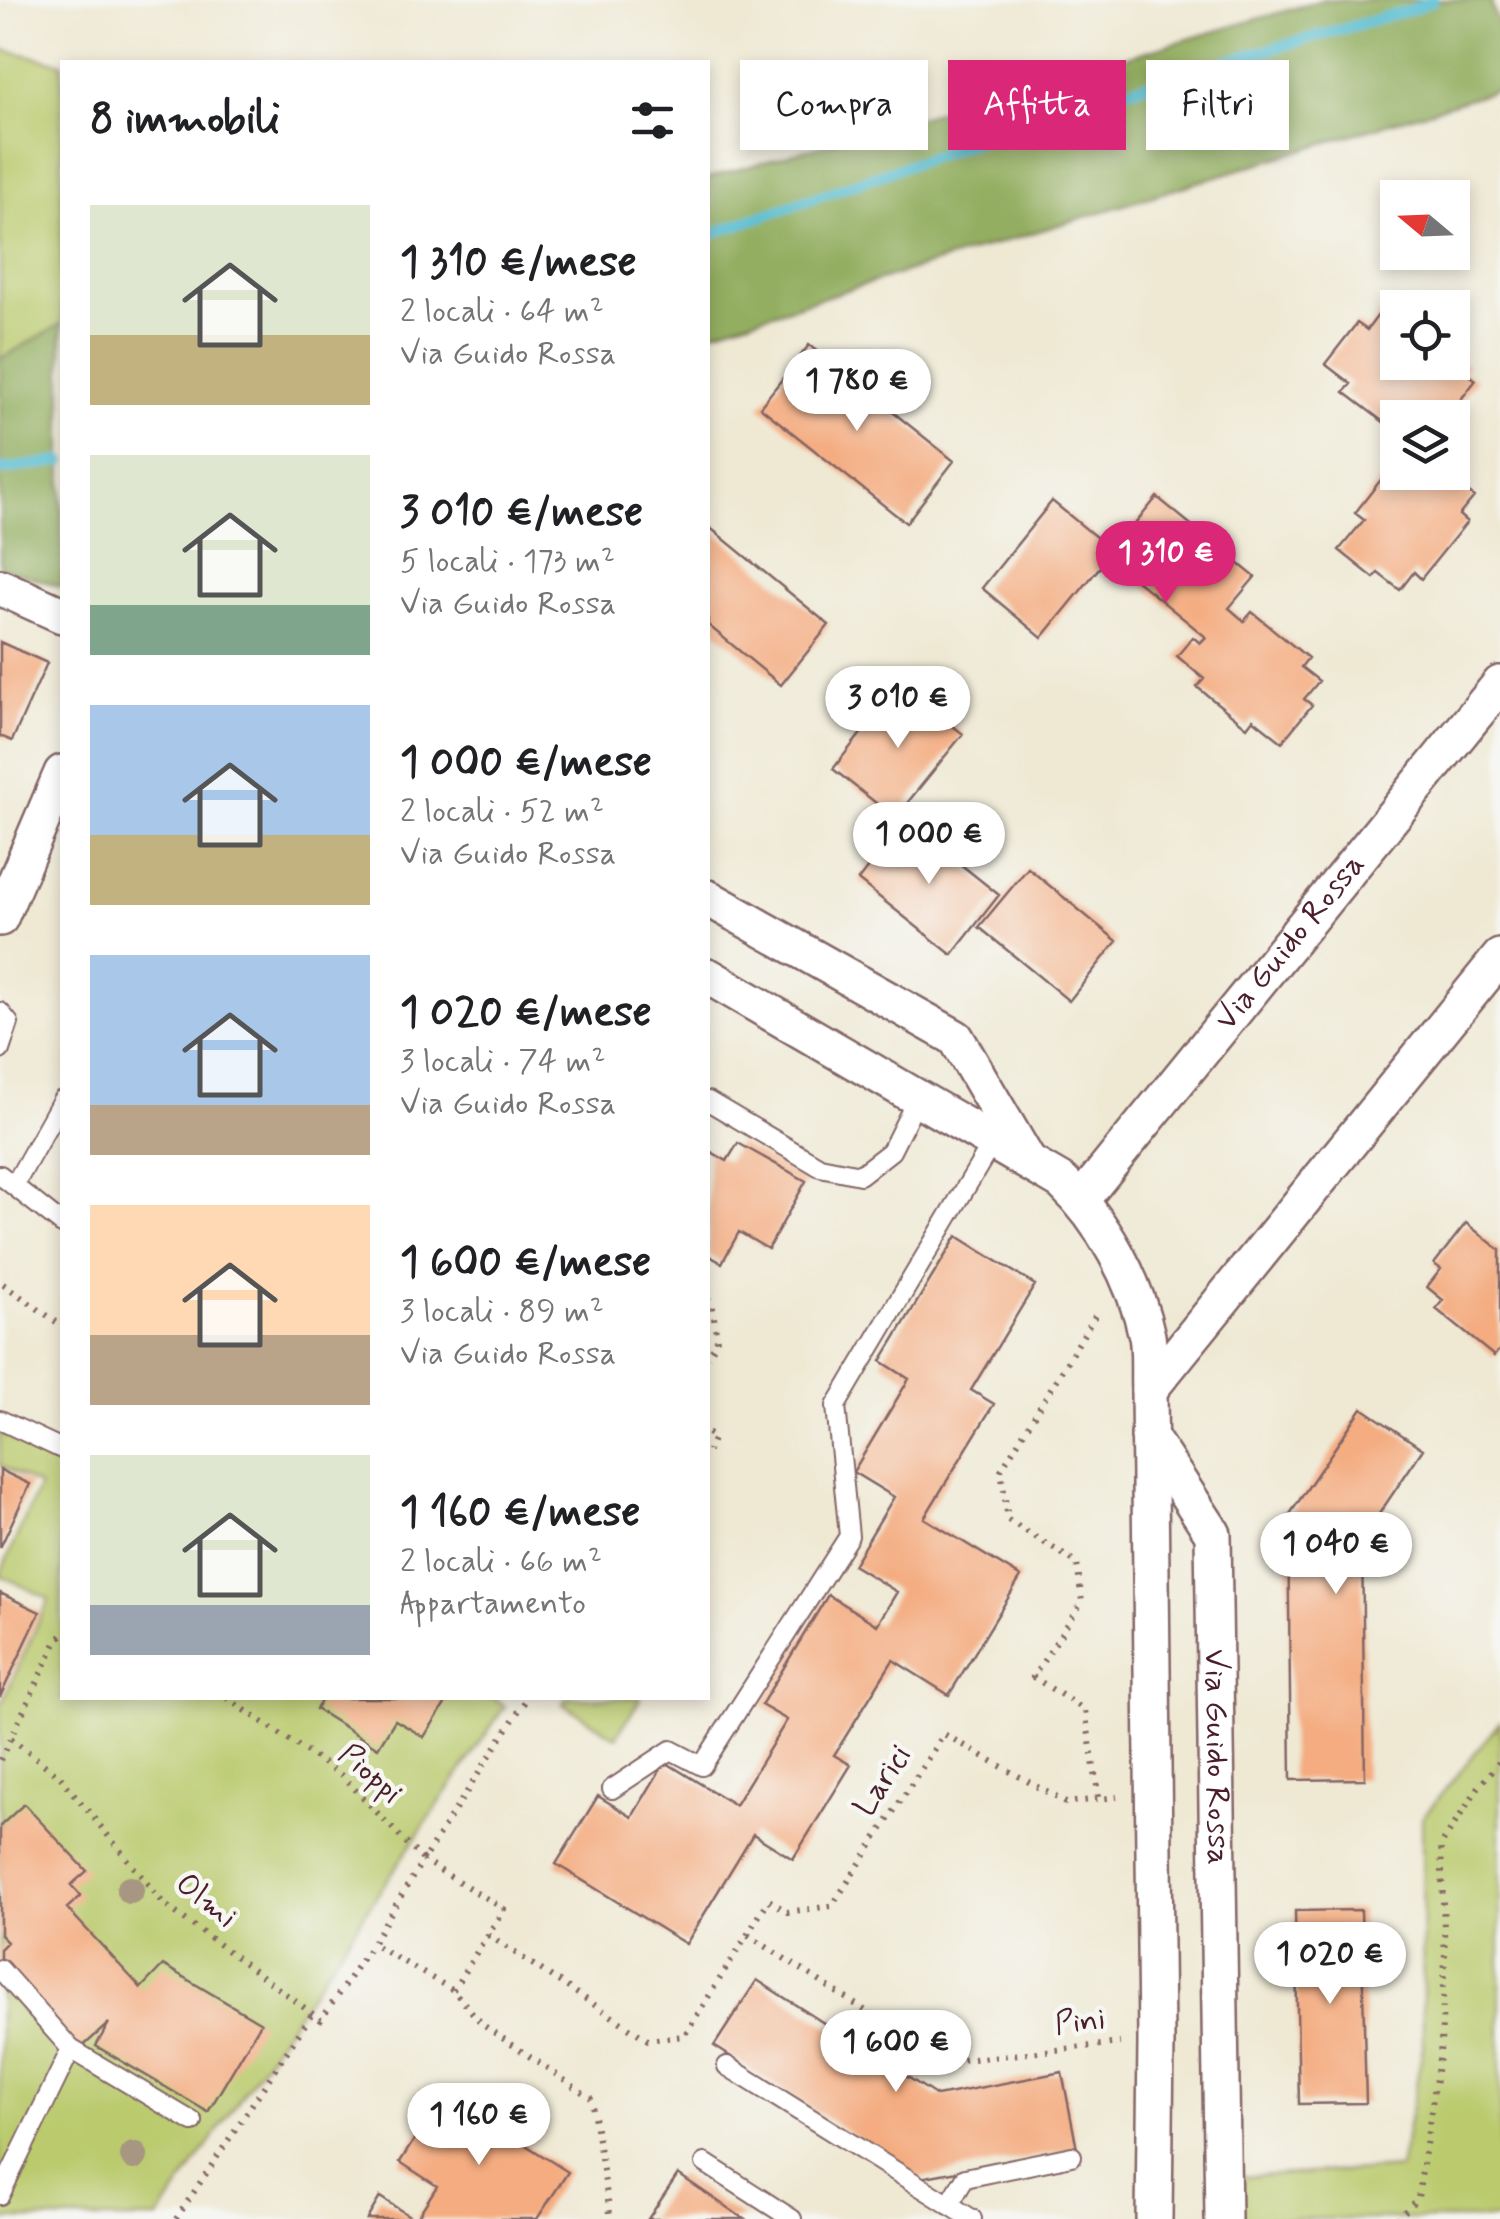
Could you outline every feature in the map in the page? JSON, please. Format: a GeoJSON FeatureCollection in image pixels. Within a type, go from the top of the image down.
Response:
{"type":"FeatureCollection","features":[{"type":"Feature","properties":{"kind":"street"},"geometry":{"type":"LineString","coordinates":[[0,586],[60,613]]}},
{"type":"Feature","properties":{"kind":"street","name":"Via Guido Rossa"},"geometry":{"type":"LineString","coordinates":[[1081,1200],[1500,684]]}},
{"type":"Feature","properties":{"kind":"street"},"geometry":{"type":"LineString","coordinates":[[0,918],[60,778]]}},
{"type":"Feature","properties":{"kind":"street","name":"Via Guido Rossa"},"geometry":{"type":"LineString","coordinates":[[710,899],[956,1038],[1027,1159]]}},
{"type":"Feature","properties":{"kind":"street"},"geometry":{"type":"LineString","coordinates":[[1149,1390],[1500,957]]}},
{"type":"Feature","properties":{"kind":"street","name":"Via Guido Rossa"},"geometry":{"type":"LineString","coordinates":[[710,977],[1062,1182],[1089,1208],[1136,1296],[1148,1340],[1149,1390],[1156,2040],[1154,2219]]}},
{"type":"Feature","properties":{"kind":"street","name":"Via Guido Rossa"},"geometry":{"type":"LineString","coordinates":[[1149,1436],[1213,1534],[1223,2219]]}},
{"type":"Feature","properties":{"kind":"lane"},"geometry":{"type":"LineString","coordinates":[[0,1012],[9,1023],[0,1050]]}},
{"type":"Feature","properties":{"kind":"lane"},"geometry":{"type":"LineString","coordinates":[[710,1102],[820,1168],[860,1175],[891,1151],[918,1097]]}},
{"type":"Feature","properties":{"kind":"lane"},"geometry":{"type":"LineString","coordinates":[[60,1103],[7,1181],[60,1222]]}},
{"type":"Feature","properties":{"kind":"lane"},"geometry":{"type":"LineString","coordinates":[[612,1789],[671,1750],[702,1766],[849,1536],[836,1406],[994,1140]]}},
{"type":"Feature","properties":{"kind":"lane"},"geometry":{"type":"LineString","coordinates":[[0,1420],[60,1448]]}},
{"type":"Feature","properties":{"kind":"lane"},"geometry":{"type":"LineString","coordinates":[[0,1969],[71,2049],[193,2122]]}},
{"type":"Feature","properties":{"kind":"lane"},"geometry":{"type":"LineString","coordinates":[[0,2195],[71,2049]]}},
{"type":"Feature","properties":{"kind":"lane"},"geometry":{"type":"LineString","coordinates":[[727,2066],[972,2219]]}},
{"type":"Feature","properties":{"kind":"lane"},"geometry":{"type":"LineString","coordinates":[[949,2205],[965,2178],[1072,2156]]}},
{"type":"Feature","properties":{"kind":"lane"},"geometry":{"type":"LineString","coordinates":[[705,2163],[792,2219]]}},
{"type":"Feature","properties":{"kind":"path"},"geometry":{"type":"LineString","coordinates":[[2,1284],[60,1325]]}},
{"type":"Feature","properties":{"kind":"path"},"geometry":{"type":"LineString","coordinates":[[710,1300],[717,1340],[710,1353]]}},
{"type":"Feature","properties":{"kind":"path"},"geometry":{"type":"LineString","coordinates":[[1096,1316],[1001,1470],[1008,1520],[1077,1564],[1082,1602],[1033,1677],[1086,1710],[1099,1799]]}},
{"type":"Feature","properties":{"kind":"path"},"geometry":{"type":"LineString","coordinates":[[0,1760],[60,1637]]}},
{"type":"Feature","properties":{"kind":"path","name":"Pioppi"},"geometry":{"type":"LineString","coordinates":[[230,1700],[341,1775],[423,1860],[504,1909],[488,1935]]}},
{"type":"Feature","properties":{"kind":"path"},"geometry":{"type":"LineString","coordinates":[[176,2219],[312,2014],[321,2020],[526,1700]]}},
{"type":"Feature","properties":{"kind":"path","name":"Larici"},"geometry":{"type":"LineString","coordinates":[[748,1935],[768,1900],[788,1912],[832,1906],[944,1734],[1066,1802],[1153,1792]]}},
{"type":"Feature","properties":{"kind":"path","name":"Olmi"},"geometry":{"type":"LineString","coordinates":[[11,1738],[60,1778],[164,1904],[312,2014]]}},
{"type":"Feature","properties":{"kind":"path"},"geometry":{"type":"LineString","coordinates":[[1397,2219],[1418,2198],[1440,2045],[1445,1958],[1441,1845],[1500,1761]]}},
{"type":"Feature","properties":{"kind":"path"},"geometry":{"type":"LineString","coordinates":[[453,1990],[488,1935],[648,2040],[684,2036],[748,1935]]}},
{"type":"Feature","properties":{"kind":"path","name":"Pini"},"geometry":{"type":"LineString","coordinates":[[748,1935],[944,2062],[1156,2040]]}},
{"type":"Feature","properties":{"kind":"path"},"geometry":{"type":"LineString","coordinates":[[372,1944],[453,1990],[483,2025],[591,2098],[610,2213],[606,2219]]}},
{"type":"Feature","properties":{"kind":"green space"},"geometry":{"type":"Polygon","coordinates":[[[1323,0],[1490,0],[1500,29],[1500,89],[710,332],[710,177],[805,150],[928,150],[928,114],[948,109],[948,150],[1126,150],[1126,60],[1116,60],[1323,0]]]}},
{"type":"Feature","properties":{"kind":"green space"},"geometry":{"type":"Polygon","coordinates":[[[0,49],[60,63],[60,325],[0,359],[0,49]]]}},
{"type":"Feature","properties":{"kind":"green space"},"geometry":{"type":"Polygon","coordinates":[[[60,325],[60,586],[0,567],[0,359],[60,325]]]}},
{"type":"Feature","properties":{"kind":"green space"},"geometry":{"type":"Polygon","coordinates":[[[0,1432],[60,1464],[60,1700],[497,1700],[505,1706],[158,2219],[0,2219],[0,1707],[49,1599],[0,1575],[39,1486],[0,1465],[0,1432]]]}},
{"type":"Feature","properties":{"kind":"green space"},"geometry":{"type":"Polygon","coordinates":[[[566,1700],[640,1700],[616,1737],[563,1704],[566,1700]]]}},
{"type":"Feature","properties":{"kind":"green space"},"geometry":{"type":"Polygon","coordinates":[[[1500,1722],[1500,2219],[1239,2219],[1238,2177],[1400,2168],[1423,2047],[1422,1818],[1500,1722]]]}},
{"type":"Feature","properties":{"kind":"building"},"geometry":{"type":"Polygon","coordinates":[[[1380,312],[1380,380],[1470,380],[1470,375],[1476,380],[1460,400],[1380,400],[1380,419],[1344,392],[1351,384],[1325,364],[1357,323],[1367,330],[1380,312]]]}},
{"type":"Feature","properties":{"kind":"building"},"geometry":{"type":"Polygon","coordinates":[[[809,345],[954,461],[906,523],[760,407],[809,345]]]}},
{"type":"Feature","properties":{"kind":"building"},"geometry":{"type":"Polygon","coordinates":[[[1380,481],[1380,490],[1465,490],[1474,497],[1459,515],[1467,522],[1421,579],[1414,572],[1400,590],[1378,573],[1374,578],[1339,550],[1364,520],[1355,513],[1380,481]]]}},
{"type":"Feature","properties":{"kind":"building"},"geometry":{"type":"Polygon","coordinates":[[[1157,497],[1255,577],[1229,608],[1244,621],[1252,612],[1308,658],[1301,667],[1319,681],[1304,699],[1312,705],[1282,742],[1253,719],[1247,727],[1197,687],[1204,679],[1177,656],[1193,637],[1200,643],[1206,637],[1108,557],[1042,638],[982,588],[1052,501],[1113,551],[1157,497]]]}},
{"type":"Feature","properties":{"kind":"building"},"geometry":{"type":"Polygon","coordinates":[[[710,528],[829,625],[781,685],[710,627],[710,528]]]}},
{"type":"Feature","properties":{"kind":"building"},"geometry":{"type":"Polygon","coordinates":[[[0,642],[47,663],[12,741],[0,736],[0,642]]]}},
{"type":"Feature","properties":{"kind":"building"},"geometry":{"type":"Polygon","coordinates":[[[900,684],[963,734],[895,818],[833,769],[900,684]]]}},
{"type":"Feature","properties":{"kind":"building"},"geometry":{"type":"Polygon","coordinates":[[[905,820],[999,895],[952,955],[858,880],[905,820]]]}},
{"type":"Feature","properties":{"kind":"building"},"geometry":{"type":"Polygon","coordinates":[[[1028,868],[1117,941],[1069,1001],[979,927],[1028,868]]]}},
{"type":"Feature","properties":{"kind":"building"},"geometry":{"type":"Polygon","coordinates":[[[738,1143],[806,1181],[768,1249],[739,1232],[722,1263],[710,1256],[710,1151],[727,1161],[738,1143]]]}},
{"type":"Feature","properties":{"kind":"building"},"geometry":{"type":"Polygon","coordinates":[[[1466,1223],[1500,1250],[1500,1349],[1494,1356],[1436,1309],[1443,1300],[1427,1287],[1441,1269],[1434,1264],[1466,1223]]]}},
{"type":"Feature","properties":{"kind":"building"},"geometry":{"type":"Polygon","coordinates":[[[957,1236],[1035,1285],[971,1390],[994,1404],[924,1518],[1021,1577],[949,1695],[893,1660],[834,1755],[851,1765],[793,1859],[753,1834],[686,1944],[556,1864],[598,1796],[632,1817],[665,1762],[735,1805],[787,1720],[761,1705],[828,1595],[877,1625],[897,1592],[853,1565],[894,1497],[853,1472],[909,1379],[881,1361],[957,1236]]]}},
{"type":"Feature","properties":{"kind":"building"},"geometry":{"type":"Polygon","coordinates":[[[1362,1408],[1423,1449],[1362,1539],[1365,1779],[1291,1780],[1288,1517],[1362,1408]]]}},
{"type":"Feature","properties":{"kind":"building"},"geometry":{"type":"Polygon","coordinates":[[[0,1470],[30,1484],[0,1548],[0,1470]]]}},
{"type":"Feature","properties":{"kind":"building"},"geometry":{"type":"Polygon","coordinates":[[[0,1593],[40,1612],[0,1697],[0,1593]]]}},
{"type":"Feature","properties":{"kind":"building"},"geometry":{"type":"Polygon","coordinates":[[[322,1700],[448,1700],[424,1737],[395,1720],[378,1748],[316,1709],[322,1700]]]}},
{"type":"Feature","properties":{"kind":"building"},"geometry":{"type":"Polygon","coordinates":[[[24,1804],[87,1871],[71,1885],[81,1896],[67,1908],[141,1988],[163,1965],[261,2023],[208,2112],[96,2046],[109,2023],[79,2050],[0,1965],[0,1949],[7,1942],[0,1935],[0,1826],[24,1804]]]}},
{"type":"Feature","properties":{"kind":"building"},"geometry":{"type":"Polygon","coordinates":[[[1361,1910],[1366,2103],[1299,2104],[1295,1911],[1361,1910]]]}},
{"type":"Feature","properties":{"kind":"building"},"geometry":{"type":"Polygon","coordinates":[[[757,1980],[937,2096],[1062,2072],[1077,2149],[920,2178],[714,2046],[757,1980]]]}},
{"type":"Feature","properties":{"kind":"building"},"geometry":{"type":"Polygon","coordinates":[[[444,2093],[568,2172],[537,2219],[416,2219],[437,2186],[400,2162],[444,2093]]]}},
{"type":"Feature","properties":{"kind":"building"},"geometry":{"type":"Polygon","coordinates":[[[678,2174],[744,2219],[648,2219],[678,2174]]]}},
{"type":"Feature","properties":{"kind":"building"},"geometry":{"type":"Polygon","coordinates":[[[380,2197],[414,2219],[367,2219],[380,2197]]]}},
{"type":"Feature","properties":{"kind":"waterway"},"geometry":{"type":"LineString","coordinates":[[710,234],[1105,96],[1410,10],[1433,0]]}},
{"type":"Feature","properties":{"kind":"waterway"},"geometry":{"type":"LineString","coordinates":[[0,470],[60,461]]}}]}
